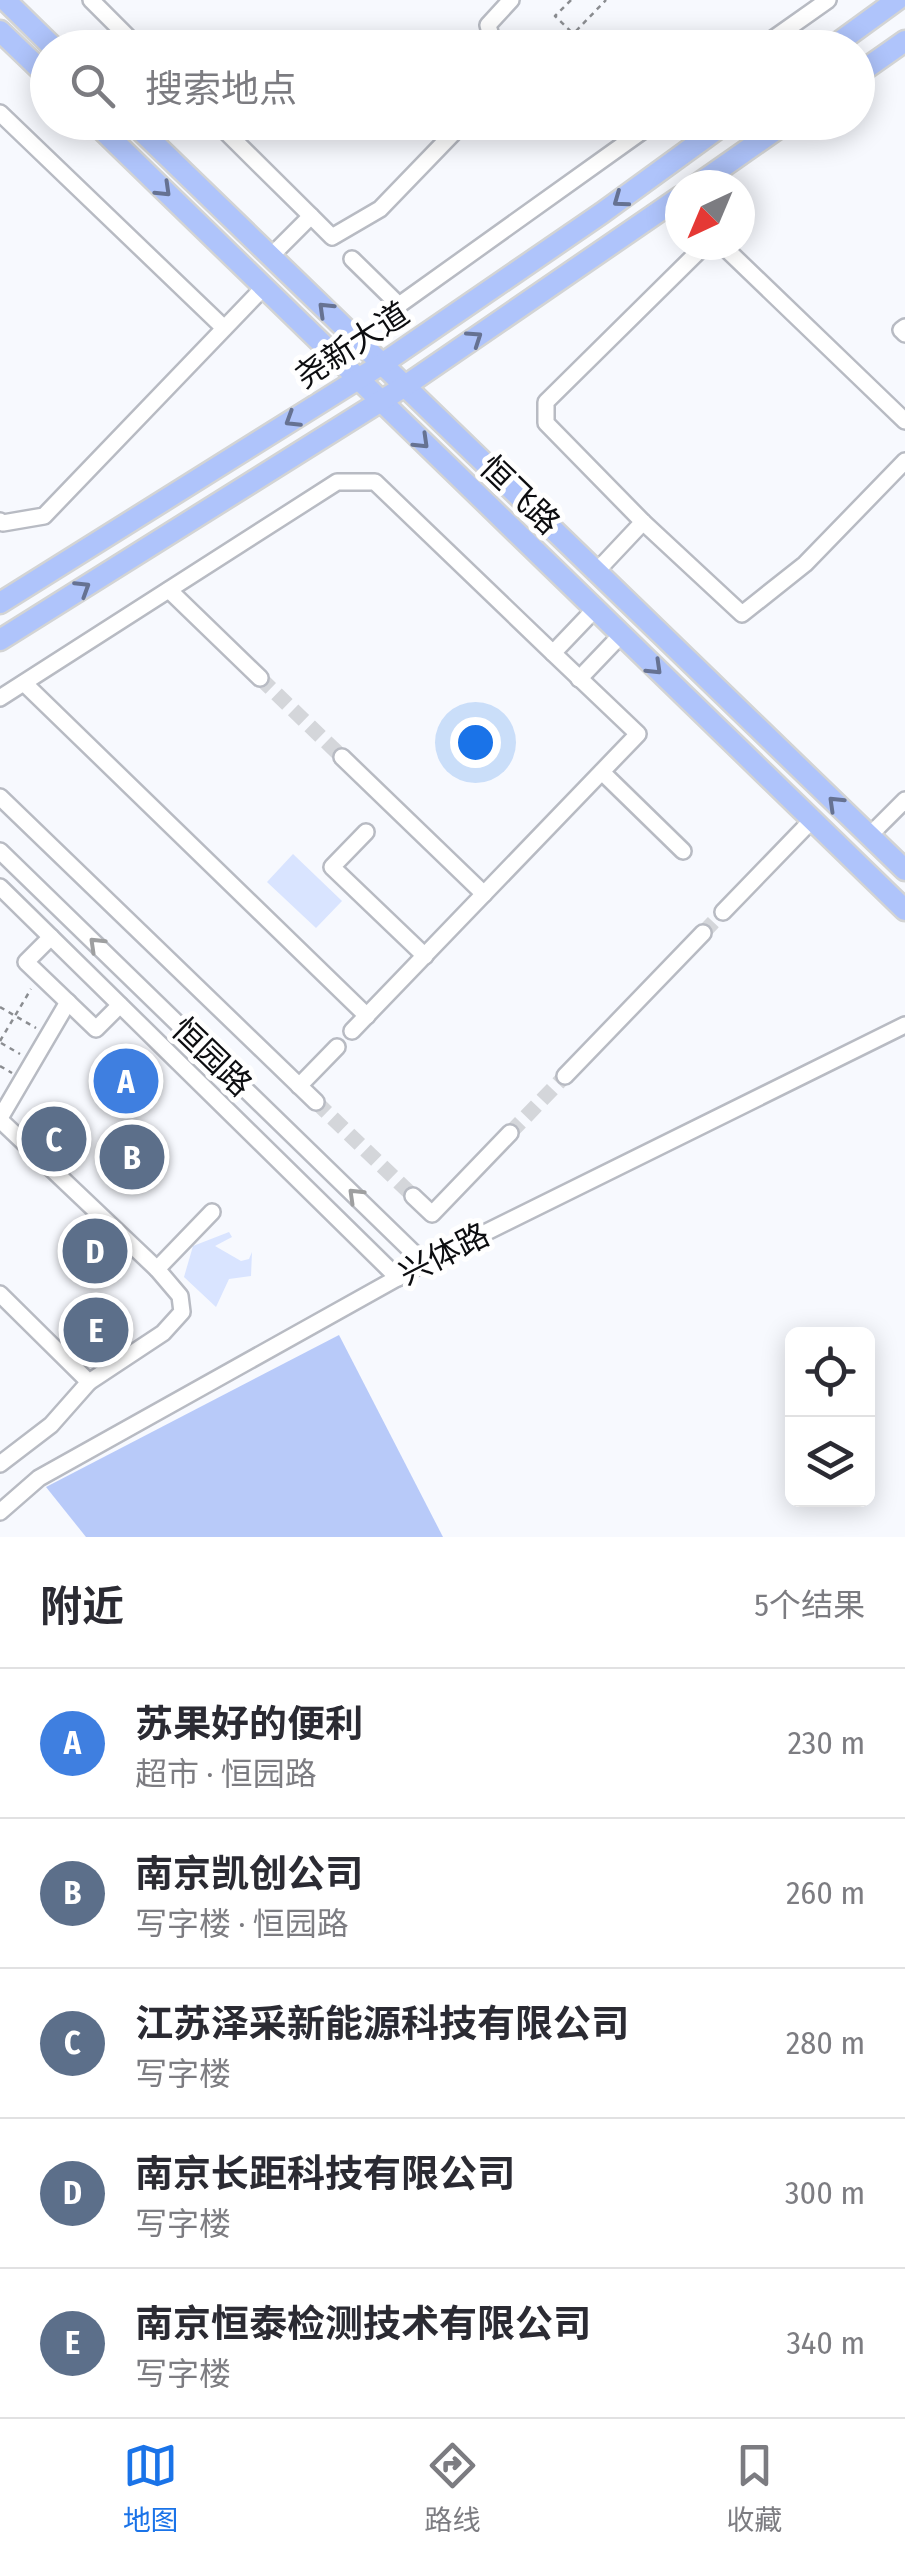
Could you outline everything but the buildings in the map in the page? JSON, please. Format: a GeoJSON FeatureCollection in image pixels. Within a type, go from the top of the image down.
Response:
{"type":"FeatureCollection","features":[{"type":"Feature","properties":{"kind":"main road"},"geometry":{"type":"LineString","coordinates":[[5,0],[36,30]]}},
{"type":"Feature","properties":{"kind":"main road"},"geometry":{"type":"LineString","coordinates":[[855,30],[896,0]]}},
{"type":"Feature","properties":{"kind":"main road"},"geometry":{"type":"LineString","coordinates":[[0,31],[30,60]]}},
{"type":"Feature","properties":{"kind":"main road"},"geometry":{"type":"LineString","coordinates":[[875,62],[905,41]]}},
{"type":"Feature","properties":{"kind":"main road","name":"恒飞路"},"geometry":{"type":"LineString","coordinates":[[113,140],[905,910]]}},
{"type":"Feature","properties":{"kind":"main road","name":"恒飞路"},"geometry":{"type":"LineString","coordinates":[[151,140],[905,870]]}},
{"type":"Feature","properties":{"kind":"main road","name":"尧新大道"},"geometry":{"type":"LineString","coordinates":[[0,603],[382,364],[702,140]]}},
{"type":"Feature","properties":{"kind":"main road"},"geometry":{"type":"LineString","coordinates":[[718,170],[761,140]]}},
{"type":"Feature","properties":{"kind":"main road","name":"尧新大道"},"geometry":{"type":"LineString","coordinates":[[0,640],[405,386],[665,207]]}},
{"type":"Feature","properties":{"kind":"street"},"geometry":{"type":"LineString","coordinates":[[91,0],[121,30]]}},
{"type":"Feature","properties":{"kind":"street"},"geometry":{"type":"LineString","coordinates":[[490,30],[488,24],[511,0]]}},
{"type":"Feature","properties":{"kind":"street"},"geometry":{"type":"LineString","coordinates":[[786,30],[828,0]]}},
{"type":"Feature","properties":{"kind":"street"},"geometry":{"type":"LineString","coordinates":[[0,113],[224,328]]}},
{"type":"Feature","properties":{"kind":"street"},"geometry":{"type":"LineString","coordinates":[[234,140],[332,237],[380,209],[447,140]]}},
{"type":"Feature","properties":{"kind":"street"},"geometry":{"type":"LineString","coordinates":[[352,260],[399,305],[630,140]]}},
{"type":"Feature","properties":{"kind":"street"},"geometry":{"type":"LineString","coordinates":[[270,256],[311,216]]}},
{"type":"Feature","properties":{"kind":"street"},"geometry":{"type":"LineString","coordinates":[[690,260],[546,402],[546,422],[643,522],[742,614],[805,564],[905,460]]}},
{"type":"Feature","properties":{"kind":"street"},"geometry":{"type":"LineString","coordinates":[[738,260],[905,421]]}},
{"type":"Feature","properties":{"kind":"street"},"geometry":{"type":"LineString","coordinates":[[0,521],[2,524],[44,516],[264,287]]}},
{"type":"Feature","properties":{"kind":"street"},"geometry":{"type":"LineString","coordinates":[[0,698],[337,482],[375,482],[638,734],[352,1031]]}},
{"type":"Feature","properties":{"kind":"street"},"geometry":{"type":"LineString","coordinates":[[595,573],[643,522]]}},
{"type":"Feature","properties":{"kind":"street"},"geometry":{"type":"LineString","coordinates":[[169,590],[260,678]]}},
{"type":"Feature","properties":{"kind":"street"},"geometry":{"type":"LineString","coordinates":[[553,653],[594,610]]}},
{"type":"Feature","properties":{"kind":"street"},"geometry":{"type":"LineString","coordinates":[[580,678],[621,635]]}},
{"type":"Feature","properties":{"kind":"street"},"geometry":{"type":"LineString","coordinates":[[24,683],[366,1016]]}},
{"type":"Feature","properties":{"kind":"street"},"geometry":{"type":"LineString","coordinates":[[342,757],[484,894]]}},
{"type":"Feature","properties":{"kind":"street"},"geometry":{"type":"LineString","coordinates":[[602,772],[683,850]]}},
{"type":"Feature","properties":{"kind":"street"},"geometry":{"type":"LineString","coordinates":[[0,797],[316,1102]]}},
{"type":"Feature","properties":{"kind":"street"},"geometry":{"type":"LineString","coordinates":[[869,836],[905,800]]}},
{"type":"Feature","properties":{"kind":"street"},"geometry":{"type":"LineString","coordinates":[[723,912],[812,820]]}},
{"type":"Feature","properties":{"kind":"street"},"geometry":{"type":"LineString","coordinates":[[366,832],[332,867],[425,956]]}},
{"type":"Feature","properties":{"kind":"street","name":"恒园路"},"geometry":{"type":"LineString","coordinates":[[0,850],[424,1263]]}},
{"type":"Feature","properties":{"kind":"street","name":"恒园路"},"geometry":{"type":"LineString","coordinates":[[0,888],[398,1278]]}},
{"type":"Feature","properties":{"kind":"street"},"geometry":{"type":"LineString","coordinates":[[565,1076],[703,933]]}},
{"type":"Feature","properties":{"kind":"street"},"geometry":{"type":"LineString","coordinates":[[51,937],[26,962],[96,1030],[134,980]]}},
{"type":"Feature","properties":{"kind":"street"},"geometry":{"type":"LineString","coordinates":[[0,1464],[51,1425],[89,1382],[163,1333],[182,1312],[180,1296],[156,1269],[0,1119],[68,1002]]}},
{"type":"Feature","properties":{"kind":"street","name":"兴体路"},"geometry":{"type":"LineString","coordinates":[[0,1512],[39,1478],[424,1263],[905,1025]]}},
{"type":"Feature","properties":{"kind":"street"},"geometry":{"type":"LineString","coordinates":[[299,1086],[336,1047]]}},
{"type":"Feature","properties":{"kind":"street"},"geometry":{"type":"LineString","coordinates":[[414,1196],[432,1214],[510,1133]]}},
{"type":"Feature","properties":{"kind":"street"},"geometry":{"type":"LineString","coordinates":[[156,1269],[212,1212]]}},
{"type":"Feature","properties":{"kind":"street"},"geometry":{"type":"LineString","coordinates":[[0,1294],[89,1382]]}},
{"type":"Feature","properties":{"kind":"path"},"geometry":{"type":"LineString","coordinates":[[570,30],[556,16],[571,0]]}},
{"type":"Feature","properties":{"kind":"path"},"geometry":{"type":"LineString","coordinates":[[578,30],[606,0]]}},
{"type":"Feature","properties":{"kind":"path"},"geometry":{"type":"LineString","coordinates":[[25,1058],[0,1041],[39,975]]}},
{"type":"Feature","properties":{"kind":"path"},"geometry":{"type":"LineString","coordinates":[[0,1007],[41,1031]]}},
{"type":"Feature","properties":{"kind":"path"},"geometry":{"type":"LineString","coordinates":[[0,1066],[15,1075]]}},
{"type":"Feature","properties":{"kind":"shaded area"},"geometry":{"type":"Polygon","coordinates":[[[293,854],[342,901],[316,928],[267,882],[293,854]]]}},
{"type":"Feature","properties":{"kind":"shaded area"},"geometry":{"type":"Polygon","coordinates":[[[229,1232],[232,1237],[215,1246],[241,1261],[249,1259],[252,1252],[251,1276],[229,1279],[216,1307],[184,1277],[193,1246],[229,1232]]]}},
{"type":"Feature","properties":{"kind":"shaded area"},"geometry":{"type":"Polygon","coordinates":[[[339,1335],[443,1537],[86,1537],[46,1487],[339,1335]]]}},
{"type":"Feature","properties":{"kind":"tunnel"},"geometry":{"type":"LineString","coordinates":[[260,678],[342,757]]}},
{"type":"Feature","properties":{"kind":"tunnel"},"geometry":{"type":"LineString","coordinates":[[703,933],[723,912]]}},
{"type":"Feature","properties":{"kind":"tunnel"},"geometry":{"type":"LineString","coordinates":[[510,1133],[565,1076]]}},
{"type":"Feature","properties":{"kind":"tunnel"},"geometry":{"type":"LineString","coordinates":[[316,1102],[413,1196]]}},
{"type":"Feature","properties":{"kind":"place","name":"苏果好的便利"},"geometry":{"type":"Point","coordinates":[126,1081]}},
{"type":"Feature","properties":{"kind":"place","name":"江苏泽采新能源科技有限公司"},"geometry":{"type":"Point","coordinates":[54,1139]}},
{"type":"Feature","properties":{"kind":"place","name":"南京凯创公司"},"geometry":{"type":"Point","coordinates":[132,1157]}},
{"type":"Feature","properties":{"kind":"place","name":"南京长距科技有限公司"},"geometry":{"type":"Point","coordinates":[95,1251]}},
{"type":"Feature","properties":{"kind":"place","name":"南京恒泰检测技术有限公司"},"geometry":{"type":"Point","coordinates":[96,1330]}}]}
